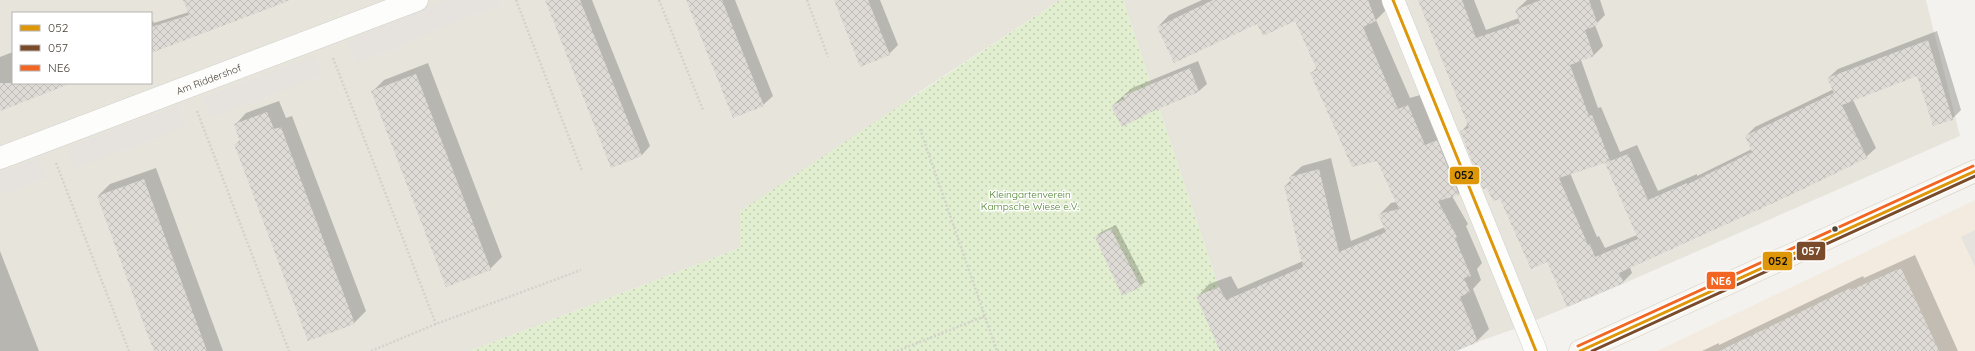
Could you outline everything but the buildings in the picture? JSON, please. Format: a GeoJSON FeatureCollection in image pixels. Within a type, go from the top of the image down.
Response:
{"type":"FeatureCollection","features":[{"type":"Feature","properties":{"kind":"main road"},"geometry":{"type":"LineString","coordinates":[[1580,351],[1975,171]]}},
{"type":"Feature","properties":{"kind":"street","name":"Am Riddershof"},"geometry":{"type":"LineString","coordinates":[[0,158],[416,0]]}},
{"type":"Feature","properties":{"kind":"street"},"geometry":{"type":"LineString","coordinates":[[1393,0],[1536,351]]}},
{"type":"Feature","properties":{"kind":"path"},"geometry":{"type":"LineString","coordinates":[[516,0],[582,170]]}},
{"type":"Feature","properties":{"kind":"path"},"geometry":{"type":"LineString","coordinates":[[659,0],[702,110]]}},
{"type":"Feature","properties":{"kind":"path"},"geometry":{"type":"LineString","coordinates":[[806,0],[828,57]]}},
{"type":"Feature","properties":{"kind":"path"},"geometry":{"type":"LineString","coordinates":[[324,35],[436,324]]}},
{"type":"Feature","properties":{"kind":"path"},"geometry":{"type":"LineString","coordinates":[[187,86],[289,351]]}},
{"type":"Feature","properties":{"kind":"path"},"geometry":{"type":"LineString","coordinates":[[920,129],[997,351]]}},
{"type":"Feature","properties":{"kind":"path"},"geometry":{"type":"LineString","coordinates":[[47,140],[129,351]]}},
{"type":"Feature","properties":{"kind":"path"},"geometry":{"type":"LineString","coordinates":[[371,351],[436,324],[581,270]]}},
{"type":"Feature","properties":{"kind":"path"},"geometry":{"type":"LineString","coordinates":[[897,351],[985,316]]}},
{"type":"Feature","properties":{"kind":"shaded area"},"geometry":{"type":"Polygon","coordinates":[[[0,0],[1060,0],[913,96],[740,248],[470,351],[0,351],[0,0]]]}},
{"type":"Feature","properties":{"kind":"shaded area"},"geometry":{"type":"Polygon","coordinates":[[[446,0],[499,0],[501,4],[356,63],[347,41],[446,0]]]}},
{"type":"Feature","properties":{"kind":"shaded area"},"geometry":{"type":"Polygon","coordinates":[[[1123,0],[1926,0],[1960,136],[1602,293],[1517,328],[1452,351],[1240,351],[1123,0]]]}},
{"type":"Feature","properties":{"kind":"shaded area"},"geometry":{"type":"Polygon","coordinates":[[[315,55],[323,75],[210,118],[203,98],[315,55]]]}},
{"type":"Feature","properties":{"kind":"shaded area"},"geometry":{"type":"Polygon","coordinates":[[[178,106],[186,127],[75,168],[67,147],[178,106]]]}},
{"type":"Feature","properties":{"kind":"shaded area"},"geometry":{"type":"Polygon","coordinates":[[[39,158],[46,178],[0,195],[0,173],[39,158]]]}},
{"type":"Feature","properties":{"kind":"shaded area"},"geometry":{"type":"Polygon","coordinates":[[[1975,200],[1975,351],[1657,351],[1975,200]]]}},
{"type":"Feature","properties":{"kind":"shaded area"},"geometry":{"type":"Polygon","coordinates":[[[1975,230],[1975,267],[1961,237],[1975,230]]]}},
{"type":"Feature","properties":{"kind":"green space","name":"Kleingartenverein Kampsche Wiese e.V."},"geometry":{"type":"Polygon","coordinates":[[[1060,0],[1123,0],[1240,351],[470,351],[740,248],[740,211],[1060,0]]]}},
{"type":"Feature","properties":{"kind":"transit line","name":"052"},"geometry":{"type":"LineString","coordinates":[[1393,0],[1536,351]]}},
{"type":"Feature","properties":{"kind":"transit line","name":"NE6"},"geometry":{"type":"LineString","coordinates":[[1578,346],[1973,166]]}},
{"type":"Feature","properties":{"kind":"transit line","name":"052"},"geometry":{"type":"LineString","coordinates":[[1580,351],[1975,171]]}},
{"type":"Feature","properties":{"kind":"transit line","name":"057"},"geometry":{"type":"LineString","coordinates":[[1592,351],[1975,176]]}}]}
